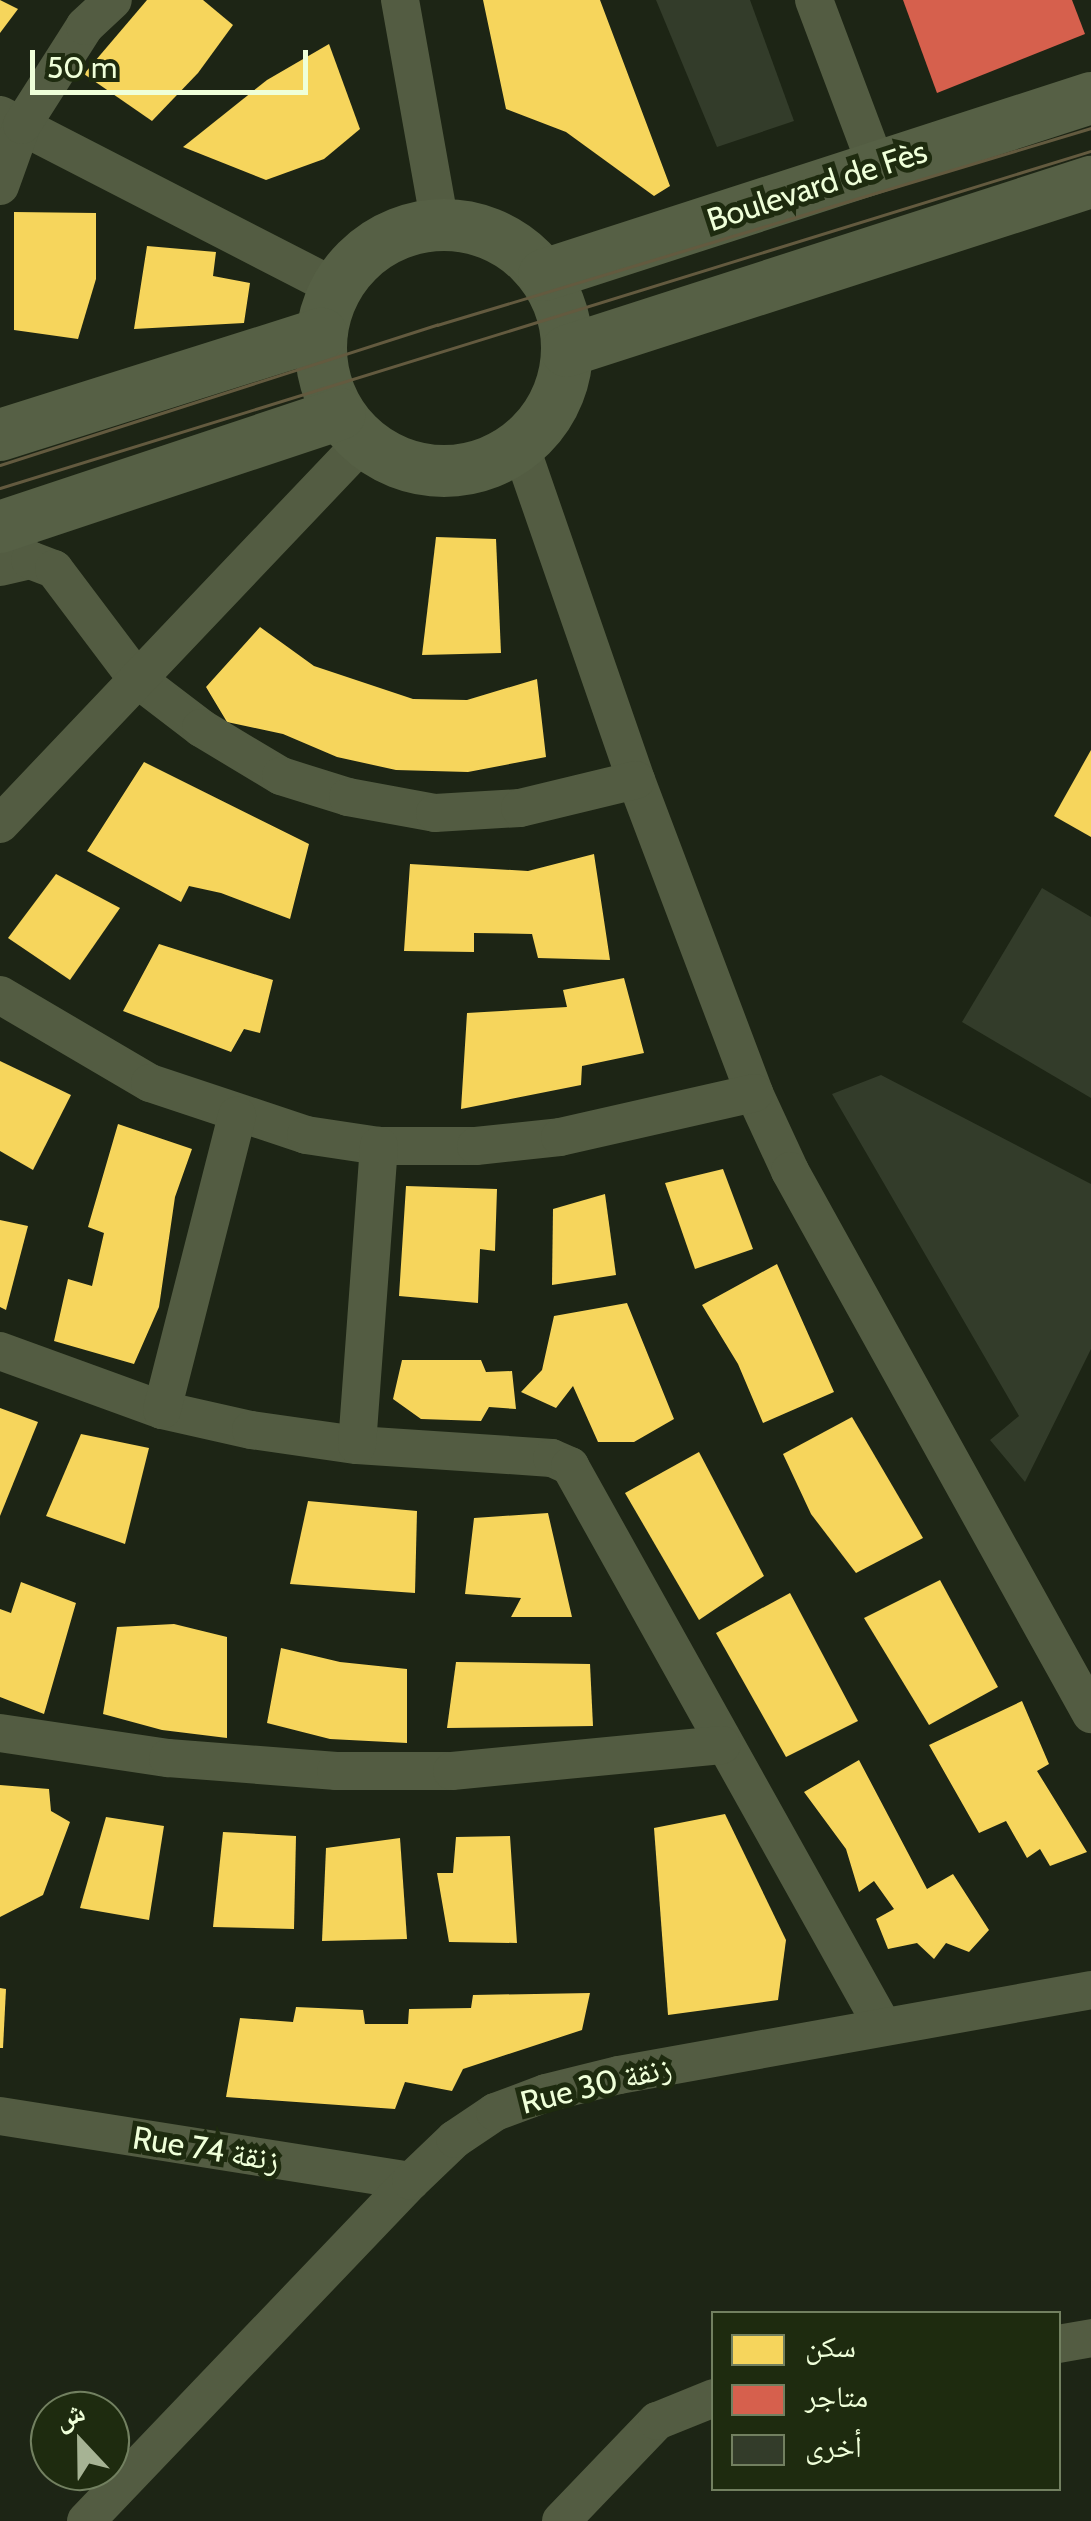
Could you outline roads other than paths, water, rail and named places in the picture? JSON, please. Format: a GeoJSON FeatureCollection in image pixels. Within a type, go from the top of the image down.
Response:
{"type":"FeatureCollection","features":[{"type":"Feature","properties":{"kind":"street"},"geometry":{"type":"LineString","coordinates":[[0,186],[11,120],[86,26],[112,0]]}},
{"type":"Feature","properties":{"kind":"street"},"geometry":{"type":"LineString","coordinates":[[400,0],[440,224]]}},
{"type":"Feature","properties":{"kind":"street"},"geometry":{"type":"LineString","coordinates":[[814,0],[877,168]]}},
{"type":"Feature","properties":{"kind":"street","name":"Boulevard de Fès"},"geometry":{"type":"LineString","coordinates":[[544,275],[1091,98]]}},
{"type":"Feature","properties":{"kind":"street"},"geometry":{"type":"LineString","coordinates":[[11,120],[328,311]]}},
{"type":"Feature","properties":{"kind":"street"},"geometry":{"type":"LineString","coordinates":[[568,351],[1091,182]]}},
{"type":"Feature","properties":{"kind":"street"},"geometry":{"type":"LineString","coordinates":[[440,224],[493,235],[521,252],[544,275],[561,307],[568,351],[554,404],[520,445],[480,466],[446,471],[402,464],[352,428],[324,381],[328,311],[357,260],[384,240],[440,224]]}},
{"type":"Feature","properties":{"kind":"street"},"geometry":{"type":"LineString","coordinates":[[0,435],[328,311]]}},
{"type":"Feature","properties":{"kind":"street"},"geometry":{"type":"LineString","coordinates":[[0,526],[352,428]]}},
{"type":"Feature","properties":{"kind":"street"},"geometry":{"type":"LineString","coordinates":[[0,824],[137,680],[352,428]]}},
{"type":"Feature","properties":{"kind":"street"},"geometry":{"type":"LineString","coordinates":[[520,445],[636,780],[754,1093],[790,1171],[1091,1714]]}},
{"type":"Feature","properties":{"kind":"street"},"geometry":{"type":"LineString","coordinates":[[0,567],[30,560],[54,569],[137,680],[202,728],[280,776],[348,797],[435,813],[520,808],[636,780]]}},
{"type":"Feature","properties":{"kind":"street"},"geometry":{"type":"LineString","coordinates":[[0,995],[150,1083],[306,1135],[379,1146],[476,1146],[560,1137],[754,1093]]}},
{"type":"Feature","properties":{"kind":"street"},"geometry":{"type":"LineString","coordinates":[[162,1410],[237,1115]]}},
{"type":"Feature","properties":{"kind":"street"},"geometry":{"type":"LineString","coordinates":[[357,1446],[379,1146]]}},
{"type":"Feature","properties":{"kind":"street"},"geometry":{"type":"LineString","coordinates":[[0,1351],[162,1410],[251,1430],[357,1446],[552,1458],[570,1466],[722,1745],[882,2025]]}},
{"type":"Feature","properties":{"kind":"street"},"geometry":{"type":"LineString","coordinates":[[0,1733],[168,1758],[336,1771],[452,1771],[722,1745]]}},
{"type":"Feature","properties":{"kind":"street","name":"Rue 30 زنقة"},"geometry":{"type":"LineString","coordinates":[[86,2521],[411,2181],[455,2139],[495,2112],[546,2092],[882,2025],[1091,1990]]}},
{"type":"Feature","properties":{"kind":"street","name":"Rue 74 زنقة"},"geometry":{"type":"LineString","coordinates":[[0,2117],[411,2181]]}},
{"type":"Feature","properties":{"kind":"street"},"geometry":{"type":"LineString","coordinates":[[1061,2343],[1091,2338]]}},
{"type":"Feature","properties":{"kind":"street"},"geometry":{"type":"LineString","coordinates":[[561,2521],[657,2421],[711,2399]]}},
{"type":"Feature","properties":{"kind":"tram line"},"geometry":{"type":"LineString","coordinates":[[0,465],[437,325],[1091,128]]}},
{"type":"Feature","properties":{"kind":"tram line"},"geometry":{"type":"LineString","coordinates":[[0,488],[1091,151]]}}]}
